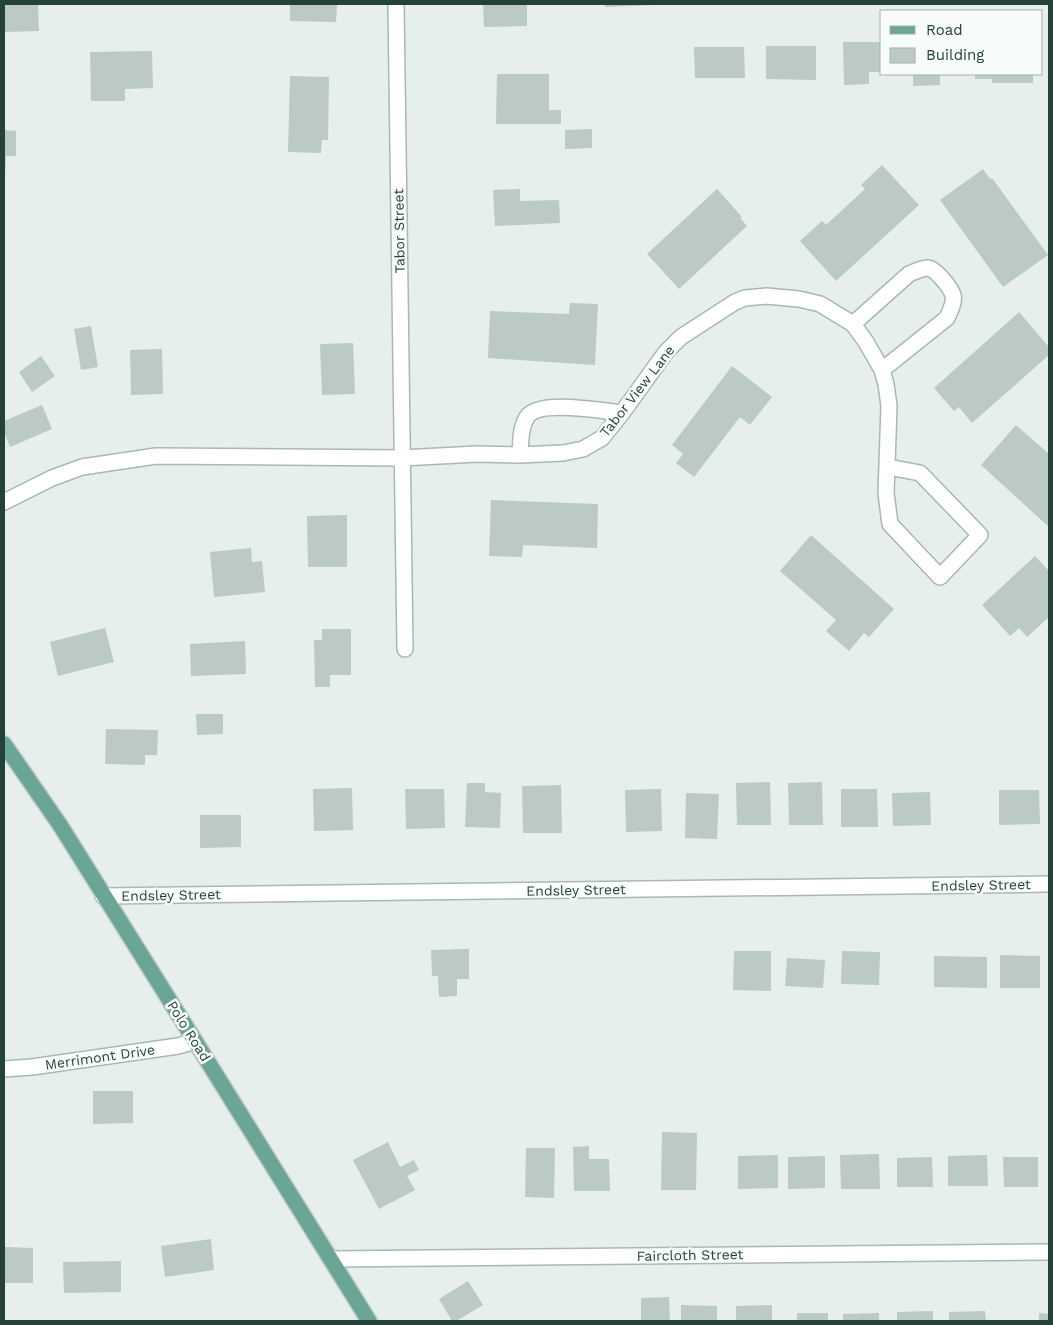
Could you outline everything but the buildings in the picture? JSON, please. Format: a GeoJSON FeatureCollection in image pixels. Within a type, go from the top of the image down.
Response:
{"type":"FeatureCollection","features":[{"type":"Feature","properties":{"kind":"main road","name":"Polo Road"},"geometry":{"type":"LineString","coordinates":[[4,744],[60,826],[369,1321]]}},
{"type":"Feature","properties":{"kind":"street","name":"Tabor Street"},"geometry":{"type":"LineString","coordinates":[[396,4],[405,649]]}},
{"type":"Feature","properties":{"kind":"street"},"geometry":{"type":"LineString","coordinates":[[853,324],[909,274],[920,270],[929,268],[938,273],[953,295],[952,306],[946,318],[882,370]]}},
{"type":"Feature","properties":{"kind":"street","name":"Tabor View Lane"},"geometry":{"type":"LineString","coordinates":[[402,458],[477,454],[563,453],[583,449],[602,438],[666,352],[681,337],[735,302],[745,298],[766,296],[799,299],[820,304],[853,324],[866,342],[882,370],[888,406],[886,493],[887,514],[890,524],[940,577],[980,535],[920,473],[888,467]]}},
{"type":"Feature","properties":{"kind":"street"},"geometry":{"type":"LineString","coordinates":[[520,455],[522,429],[528,415],[537,409],[555,407],[622,413]]}},
{"type":"Feature","properties":{"kind":"street"},"geometry":{"type":"LineString","coordinates":[[4,502],[52,478],[82,467],[156,456],[402,458]]}},
{"type":"Feature","properties":{"kind":"street","name":"Endsley Street"},"geometry":{"type":"LineString","coordinates":[[103,896],[1049,884]]}},
{"type":"Feature","properties":{"kind":"street","name":"Merrimont Drive"},"geometry":{"type":"LineString","coordinates":[[4,1068],[32,1067],[178,1046],[195,1040]]}},
{"type":"Feature","properties":{"kind":"street","name":"Faircloth Street"},"geometry":{"type":"LineString","coordinates":[[331,1259],[1049,1252]]}}]}
